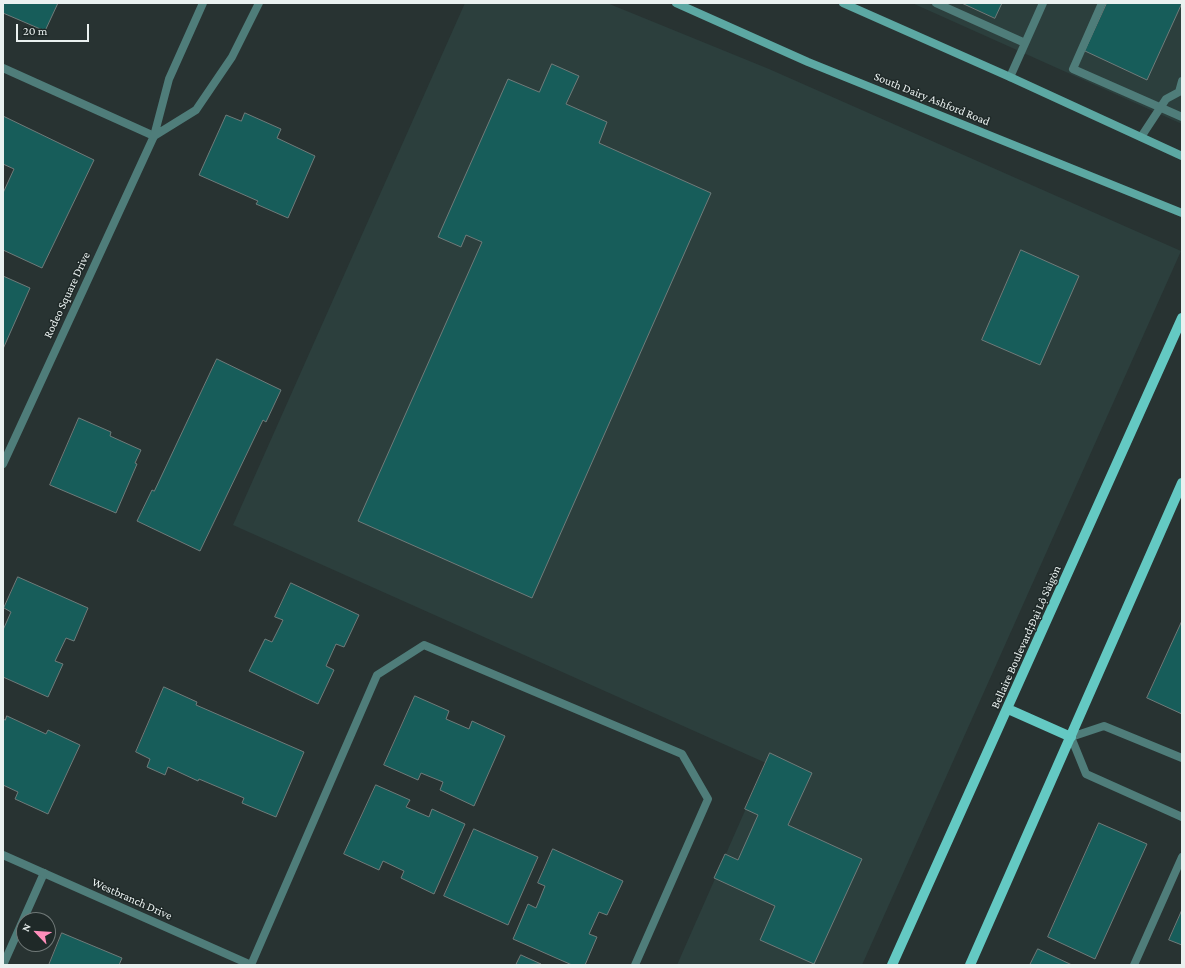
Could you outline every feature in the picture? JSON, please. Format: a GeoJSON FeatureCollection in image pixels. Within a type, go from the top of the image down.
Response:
{"type":"FeatureCollection","features":[{"type":"Feature","properties":{"kind":"main road","name":"South Dairy Ashford Road"},"geometry":{"type":"LineString","coordinates":[[676,3],[799,58],[1182,213]]}},
{"type":"Feature","properties":{"kind":"main road"},"geometry":{"type":"LineString","coordinates":[[843,3],[1010,77],[1182,156]]}},
{"type":"Feature","properties":{"kind":"main road","name":"Bellaire Boulevard;Đại Lộ Sàigòn"},"geometry":{"type":"LineString","coordinates":[[892,965],[1182,318]]}},
{"type":"Feature","properties":{"kind":"main road"},"geometry":{"type":"LineString","coordinates":[[970,965],[1182,483]]}},
{"type":"Feature","properties":{"kind":"main road"},"geometry":{"type":"LineString","coordinates":[[1008,709],[1071,737]]}},
{"type":"Feature","properties":{"kind":"street","name":"Rodeo Square Drive"},"geometry":{"type":"LineString","coordinates":[[3,464],[154,136],[169,79],[203,3]]}},
{"type":"Feature","properties":{"kind":"street"},"geometry":{"type":"LineString","coordinates":[[3,68],[154,136],[196,110],[232,57],[258,3]]}},
{"type":"Feature","properties":{"kind":"street"},"geometry":{"type":"LineString","coordinates":[[936,3],[1025,43]]}},
{"type":"Feature","properties":{"kind":"street"},"geometry":{"type":"LineString","coordinates":[[1010,77],[1043,3]]}},
{"type":"Feature","properties":{"kind":"street"},"geometry":{"type":"LineString","coordinates":[[1102,3],[1073,69],[1182,117]]}},
{"type":"Feature","properties":{"kind":"street"},"geometry":{"type":"LineString","coordinates":[[1141,137],[1166,99],[1179,92],[1182,83]]}},
{"type":"Feature","properties":{"kind":"street"},"geometry":{"type":"LineString","coordinates":[[251,965],[377,675],[424,645],[682,754],[708,799],[635,965]]}},
{"type":"Feature","properties":{"kind":"street"},"geometry":{"type":"LineString","coordinates":[[1182,758],[1104,726],[1071,737],[1086,774],[1182,817]]}},
{"type":"Feature","properties":{"kind":"street","name":"Westbranch Drive"},"geometry":{"type":"LineString","coordinates":[[3,855],[251,965]]}},
{"type":"Feature","properties":{"kind":"street"},"geometry":{"type":"LineString","coordinates":[[1134,965],[1182,857]]}},
{"type":"Feature","properties":{"kind":"street"},"geometry":{"type":"LineString","coordinates":[[3,965],[44,873]]}},
{"type":"Feature","properties":{"kind":"shaded area"},"geometry":{"type":"Polygon","coordinates":[[[465,3],[607,3],[769,69],[1181,251],[862,965],[677,965],[766,763],[233,525],[465,3]]]}},
{"type":"Feature","properties":{"kind":"shaded area"},"geometry":{"type":"Polygon","coordinates":[[[912,3],[1182,3],[1182,124],[912,3]]]}},
{"type":"Feature","properties":{"kind":"building"},"geometry":{"type":"Polygon","coordinates":[[[3,3],[58,3],[45,31],[3,13],[3,3]]]}},
{"type":"Feature","properties":{"kind":"building"},"geometry":{"type":"Polygon","coordinates":[[[962,3],[1002,3],[995,18],[962,3]]]}},
{"type":"Feature","properties":{"kind":"building"},"geometry":{"type":"Polygon","coordinates":[[[1107,3],[1182,3],[1147,80],[1085,51],[1107,3]]]}},
{"type":"Feature","properties":{"kind":"building"},"geometry":{"type":"Polygon","coordinates":[[[552,64],[579,76],[566,104],[607,122],[599,143],[711,193],[532,598],[358,521],[482,242],[466,235],[461,247],[438,237],[508,79],[539,92],[552,64]]]}},
{"type":"Feature","properties":{"kind":"building"},"geometry":{"type":"Polygon","coordinates":[[[245,113],[281,129],[277,138],[315,156],[288,218],[256,204],[258,201],[199,175],[226,115],[241,121],[245,113]]]}},
{"type":"Feature","properties":{"kind":"building"},"geometry":{"type":"Polygon","coordinates":[[[3,116],[94,160],[42,268],[3,250],[3,193],[14,169],[3,164],[3,116]]]}},
{"type":"Feature","properties":{"kind":"building"},"geometry":{"type":"Polygon","coordinates":[[[1021,250],[1079,276],[1040,365],[982,340],[1021,250]]]}},
{"type":"Feature","properties":{"kind":"building"},"geometry":{"type":"Polygon","coordinates":[[[3,276],[30,288],[3,349],[3,276]]]}},
{"type":"Feature","properties":{"kind":"building"},"geometry":{"type":"Polygon","coordinates":[[[217,359],[281,390],[266,422],[263,420],[200,551],[137,521],[152,490],[154,491],[217,359]]]}},
{"type":"Feature","properties":{"kind":"building"},"geometry":{"type":"Polygon","coordinates":[[[79,418],[111,432],[110,436],[141,450],[135,463],[137,464],[116,513],[50,485],[79,418]]]}},
{"type":"Feature","properties":{"kind":"building"},"geometry":{"type":"Polygon","coordinates":[[[18,577],[88,608],[74,641],[66,638],[55,661],[63,664],[48,697],[3,677],[3,630],[11,612],[4,608],[18,577]]]}},
{"type":"Feature","properties":{"kind":"building"},"geometry":{"type":"Polygon","coordinates":[[[291,583],[359,615],[344,647],[336,644],[326,666],[334,670],[318,704],[249,671],[265,639],[272,642],[283,620],[275,617],[291,583]]]}},
{"type":"Feature","properties":{"kind":"building"},"geometry":{"type":"Polygon","coordinates":[[[1182,621],[1182,714],[1147,698],[1182,621]]]}},
{"type":"Feature","properties":{"kind":"building"},"geometry":{"type":"Polygon","coordinates":[[[164,687],[197,702],[196,705],[304,752],[276,817],[242,803],[244,798],[199,779],[198,781],[168,767],[165,775],[147,767],[150,759],[136,752],[164,687]]]}},
{"type":"Feature","properties":{"kind":"building"},"geometry":{"type":"Polygon","coordinates":[[[415,696],[449,711],[446,719],[469,729],[472,721],[505,736],[474,806],[440,790],[443,782],[421,773],[418,780],[384,765],[415,696]]]}},
{"type":"Feature","properties":{"kind":"building"},"geometry":{"type":"Polygon","coordinates":[[[7,716],[46,734],[48,730],[80,745],[48,814],[15,799],[18,792],[3,785],[3,719],[5,720],[7,716]]]}},
{"type":"Feature","properties":{"kind":"building"},"geometry":{"type":"Polygon","coordinates":[[[770,753],[812,773],[788,825],[862,859],[814,964],[760,940],[775,906],[714,878],[725,854],[738,860],[758,815],[745,809],[770,753]]]}},
{"type":"Feature","properties":{"kind":"building"},"geometry":{"type":"Polygon","coordinates":[[[376,785],[410,800],[406,807],[429,817],[432,809],[465,824],[434,894],[401,878],[404,871],[383,861],[379,870],[344,854],[376,785]]]}},
{"type":"Feature","properties":{"kind":"building"},"geometry":{"type":"Polygon","coordinates":[[[1099,823],[1147,844],[1095,959],[1048,937],[1099,823]]]}},
{"type":"Feature","properties":{"kind":"building"},"geometry":{"type":"Polygon","coordinates":[[[474,829],[538,857],[508,925],[444,896],[474,829]]]}},
{"type":"Feature","properties":{"kind":"building"},"geometry":{"type":"Polygon","coordinates":[[[553,849],[623,881],[607,915],[599,912],[589,934],[597,937],[585,965],[572,965],[513,939],[528,904],[536,908],[545,886],[538,883],[553,849]]]}},
{"type":"Feature","properties":{"kind":"building"},"geometry":{"type":"Polygon","coordinates":[[[1182,910],[1182,945],[1169,940],[1182,910]]]}},
{"type":"Feature","properties":{"kind":"building"},"geometry":{"type":"Polygon","coordinates":[[[62,933],[122,958],[119,965],[49,965],[54,952],[56,952],[56,948],[62,933]]]}},
{"type":"Feature","properties":{"kind":"building"},"geometry":{"type":"Polygon","coordinates":[[[1038,949],[1072,965],[1030,965],[1038,949]]]}},
{"type":"Feature","properties":{"kind":"building"},"geometry":{"type":"Polygon","coordinates":[[[521,955],[541,964],[516,965],[521,955]]]}}]}
